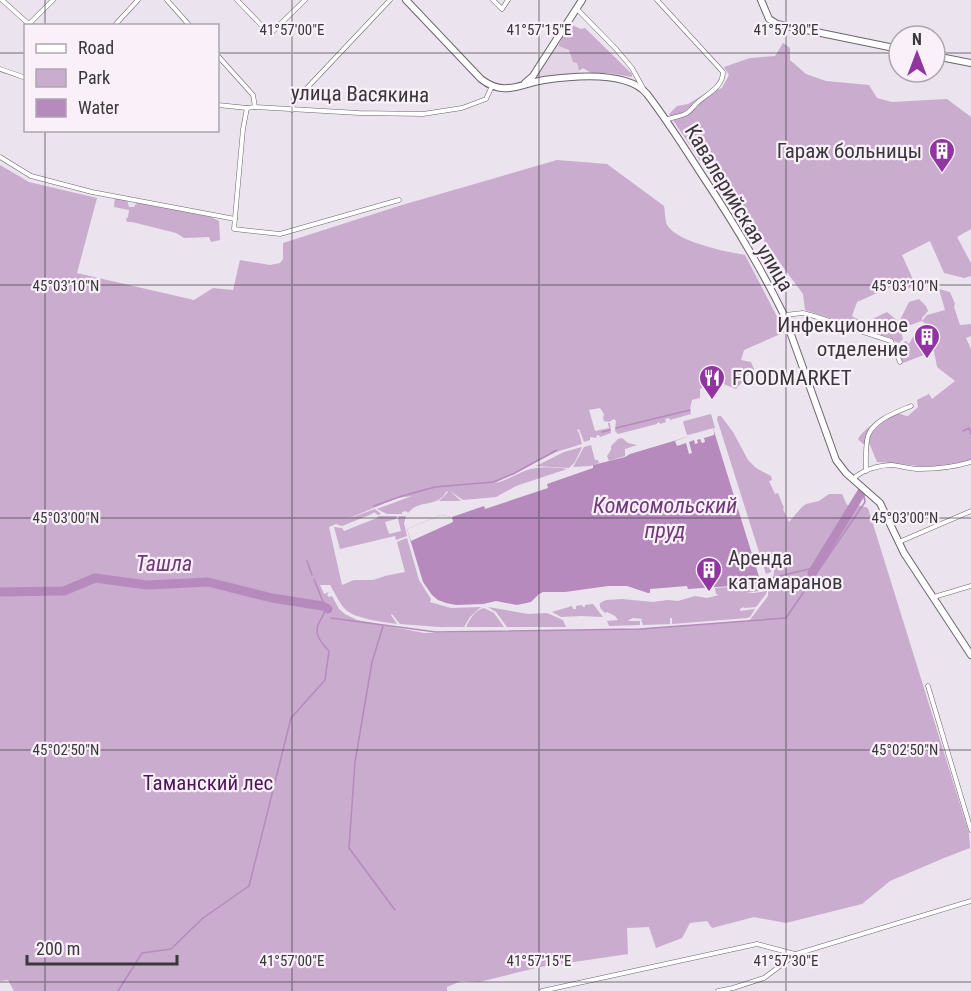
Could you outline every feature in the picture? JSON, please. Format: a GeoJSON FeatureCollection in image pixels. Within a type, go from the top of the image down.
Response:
{"type":"FeatureCollection","features":[{"type":"Feature","properties":{"kind":"street"},"geometry":{"type":"LineString","coordinates":[[2,0],[29,24]]}},
{"type":"Feature","properties":{"kind":"street"},"geometry":{"type":"LineString","coordinates":[[31,24],[53,0]]}},
{"type":"Feature","properties":{"kind":"street"},"geometry":{"type":"LineString","coordinates":[[116,24],[138,0]]}},
{"type":"Feature","properties":{"kind":"street"},"geometry":{"type":"LineString","coordinates":[[167,0],[188,24]]}},
{"type":"Feature","properties":{"kind":"street"},"geometry":{"type":"LineString","coordinates":[[237,0],[270,34],[305,0]]}},
{"type":"Feature","properties":{"kind":"street"},"geometry":{"type":"LineString","coordinates":[[292,110],[293,104],[306,89],[390,0]]}},
{"type":"Feature","properties":{"kind":"street"},"geometry":{"type":"LineString","coordinates":[[406,0],[481,79],[494,87],[508,88],[544,80],[608,77],[625,80],[644,90]]}},
{"type":"Feature","properties":{"kind":"street"},"geometry":{"type":"LineString","coordinates":[[492,0],[502,9],[508,0]]}},
{"type":"Feature","properties":{"kind":"street"},"geometry":{"type":"LineString","coordinates":[[522,85],[532,76],[582,0]]}},
{"type":"Feature","properties":{"kind":"street"},"geometry":{"type":"LineString","coordinates":[[657,0],[723,72],[724,76],[715,89],[688,113],[666,120]]}},
{"type":"Feature","properties":{"kind":"street"},"geometry":{"type":"LineString","coordinates":[[760,0],[770,19],[777,24],[887,47]]}},
{"type":"Feature","properties":{"kind":"street","name":"Кавалерийская улица"},"geometry":{"type":"LineString","coordinates":[[577,8],[632,68],[644,90],[736,226],[784,315],[832,451],[840,467],[880,503],[898,542],[971,655]]}},
{"type":"Feature","properties":{"kind":"street"},"geometry":{"type":"LineString","coordinates":[[219,57],[253,95],[255,107]]}},
{"type":"Feature","properties":{"kind":"street"},"geometry":{"type":"LineString","coordinates":[[947,58],[971,63]]}},
{"type":"Feature","properties":{"kind":"street"},"geometry":{"type":"LineString","coordinates":[[0,69],[24,77]]}},
{"type":"Feature","properties":{"kind":"street","name":"улица Васякина"},"geometry":{"type":"LineString","coordinates":[[219,105],[358,113],[423,114],[462,108],[486,99],[494,87]]}},
{"type":"Feature","properties":{"kind":"street"},"geometry":{"type":"LineString","coordinates":[[247,108],[234,229],[280,234],[399,200]]}},
{"type":"Feature","properties":{"kind":"street"},"geometry":{"type":"LineString","coordinates":[[0,157],[31,176],[92,192],[235,219]]}},
{"type":"Feature","properties":{"kind":"street"},"geometry":{"type":"LineString","coordinates":[[784,315],[803,313],[891,341],[900,362]]}},
{"type":"Feature","properties":{"kind":"street"},"geometry":{"type":"LineString","coordinates":[[866,471],[867,439],[871,428],[911,406]]}},
{"type":"Feature","properties":{"kind":"street"},"geometry":{"type":"LineString","coordinates":[[853,479],[866,471],[884,466],[894,465],[917,469],[942,468],[971,462]]}},
{"type":"Feature","properties":{"kind":"street"},"geometry":{"type":"LineString","coordinates":[[898,542],[971,511]]}},
{"type":"Feature","properties":{"kind":"street"},"geometry":{"type":"LineString","coordinates":[[933,598],[971,586]]}},
{"type":"Feature","properties":{"kind":"street"},"geometry":{"type":"LineString","coordinates":[[928,686],[971,830]]}},
{"type":"Feature","properties":{"kind":"street"},"geometry":{"type":"LineString","coordinates":[[718,991],[764,978],[796,954],[971,901]]}},
{"type":"Feature","properties":{"kind":"street"},"geometry":{"type":"LineString","coordinates":[[542,991],[757,944],[796,954]]}},
{"type":"Feature","properties":{"kind":"shaded area"},"geometry":{"type":"Polygon","coordinates":[[[556,44],[569,50],[577,63],[579,75],[535,77],[556,44]]]}},
{"type":"Feature","properties":{"kind":"green space"},"geometry":{"type":"Polygon","coordinates":[[[572,25],[581,29],[585,28],[632,74],[632,77],[609,73],[593,74],[583,68],[579,71],[569,50],[559,46],[568,28],[572,25]]]}},
{"type":"Feature","properties":{"kind":"green space"},"geometry":{"type":"Polygon","coordinates":[[[783,43],[790,48],[790,60],[806,74],[826,81],[869,85],[877,98],[892,102],[947,99],[971,117],[971,229],[957,237],[971,263],[971,276],[964,278],[944,273],[930,241],[902,255],[915,284],[905,291],[897,284],[857,302],[852,316],[864,323],[887,312],[899,322],[909,302],[919,299],[928,311],[922,321],[927,315],[945,310],[939,289],[950,292],[960,325],[971,324],[971,336],[966,338],[971,349],[971,460],[935,466],[877,462],[870,445],[863,444],[858,439],[865,430],[894,414],[908,416],[918,407],[917,400],[929,394],[932,399],[955,381],[937,367],[934,351],[903,363],[897,348],[906,341],[909,344],[913,337],[927,330],[924,322],[900,329],[903,339],[899,343],[891,338],[805,310],[803,294],[761,237],[757,235],[748,241],[733,210],[669,114],[677,106],[688,104],[722,88],[729,75],[724,67],[750,58],[775,56],[783,43]]]}},
{"type":"Feature","properties":{"kind":"green space","name":"Таманский лес"},"geometry":{"type":"Polygon","coordinates":[[[557,160],[607,164],[664,206],[667,225],[672,231],[703,245],[745,255],[785,332],[744,350],[741,360],[751,362],[754,369],[736,389],[716,381],[700,389],[700,398],[692,400],[691,414],[670,420],[665,419],[666,422],[660,424],[659,422],[618,434],[615,431],[616,421],[614,419],[609,422],[604,421],[604,414],[600,408],[589,410],[595,431],[609,428],[608,423],[610,423],[611,433],[596,436],[597,438],[590,437],[590,440],[584,442],[579,429],[577,430],[582,444],[556,452],[495,483],[532,469],[547,467],[567,469],[516,486],[496,497],[463,500],[450,491],[461,501],[439,501],[447,491],[437,500],[417,506],[408,513],[406,511],[402,514],[387,514],[377,509],[412,496],[397,498],[345,520],[375,509],[381,514],[374,512],[342,526],[336,524],[329,527],[342,585],[354,580],[373,580],[405,572],[397,542],[407,538],[419,580],[431,599],[430,602],[451,608],[481,607],[470,617],[464,627],[400,624],[392,614],[397,624],[370,620],[346,610],[330,585],[320,585],[324,594],[329,592],[327,595],[332,596],[339,609],[357,620],[424,633],[636,629],[749,621],[768,596],[773,581],[775,562],[771,572],[766,574],[717,419],[721,416],[733,432],[748,460],[756,468],[771,476],[772,480],[769,481],[775,494],[778,493],[789,522],[806,504],[819,501],[829,494],[842,494],[847,505],[868,508],[969,833],[970,848],[890,881],[862,904],[786,923],[754,917],[712,928],[707,921],[690,923],[682,938],[656,948],[649,927],[627,928],[628,954],[540,967],[479,982],[461,981],[447,987],[447,991],[14,991],[8,980],[0,981],[0,165],[29,182],[97,198],[77,273],[194,300],[213,288],[233,290],[240,260],[270,265],[280,263],[283,259],[283,243],[402,205],[557,160]]]}},
{"type":"Feature","properties":{"kind":"green space"},"geometry":{"type":"Polygon","coordinates":[[[115,198],[127,200],[129,207],[134,207],[137,202],[211,217],[219,221],[220,240],[211,242],[209,237],[184,238],[176,233],[127,222],[129,210],[114,207],[115,198]]]}},
{"type":"Feature","properties":{"kind":"green space"},"geometry":{"type":"Polygon","coordinates":[[[711,414],[715,428],[687,435],[684,421],[711,414]]]}},
{"type":"Feature","properties":{"kind":"green space"},"geometry":{"type":"Polygon","coordinates":[[[622,438],[628,443],[637,445],[625,449],[625,456],[609,461],[607,456],[611,446],[622,438]]]}},
{"type":"Feature","properties":{"kind":"green space"},"geometry":{"type":"Polygon","coordinates":[[[591,445],[595,460],[599,463],[573,467],[584,447],[591,445]]]}},
{"type":"Feature","properties":{"kind":"green space"},"geometry":{"type":"Polygon","coordinates":[[[582,447],[575,462],[569,468],[536,466],[564,452],[582,447]]]}},
{"type":"Feature","properties":{"kind":"green space"},"geometry":{"type":"Polygon","coordinates":[[[378,516],[397,516],[396,519],[385,522],[389,534],[401,531],[399,516],[406,516],[404,523],[407,536],[396,540],[395,536],[340,549],[334,527],[342,528],[344,531],[378,516]]]}},
{"type":"Feature","properties":{"kind":"green space"},"geometry":{"type":"Polygon","coordinates":[[[744,586],[759,588],[765,586],[766,590],[746,593],[767,591],[756,607],[740,609],[740,611],[755,609],[747,618],[672,624],[672,618],[670,618],[670,624],[643,625],[641,620],[643,619],[633,618],[627,621],[640,621],[640,625],[609,626],[607,621],[618,620],[615,616],[605,613],[600,606],[600,603],[606,600],[653,602],[678,601],[695,596],[707,598],[719,595],[716,594],[715,588],[744,586]]]}},
{"type":"Feature","properties":{"kind":"green space"},"geometry":{"type":"Polygon","coordinates":[[[593,604],[603,617],[561,617],[552,612],[572,606],[576,609],[576,606],[585,607],[585,605],[593,604]]]}},
{"type":"Feature","properties":{"kind":"green space"},"geometry":{"type":"Polygon","coordinates":[[[488,607],[528,614],[547,613],[563,620],[566,627],[507,627],[496,612],[488,607]]]}},
{"type":"Feature","properties":{"kind":"green space"},"geometry":{"type":"Polygon","coordinates":[[[484,608],[494,613],[504,627],[466,627],[475,613],[484,608]]]}},
{"type":"Feature","properties":{"kind":"water","name":"Комсомольский пруд"},"geometry":{"type":"Polygon","coordinates":[[[713,428],[760,580],[764,583],[759,586],[688,589],[687,586],[650,589],[648,593],[627,586],[608,586],[565,592],[543,592],[531,602],[517,605],[496,601],[456,605],[438,600],[423,582],[407,529],[441,515],[452,517],[484,506],[485,509],[548,488],[547,484],[593,468],[593,465],[713,428]]]}},
{"type":"Feature","properties":{"kind":"pier"},"geometry":{"type":"Polygon","coordinates":[[[713,428],[714,435],[704,438],[705,442],[702,443],[700,439],[695,444],[694,440],[689,442],[692,453],[689,454],[686,443],[677,446],[675,441],[713,428]]]}},
{"type":"Feature","properties":{"kind":"pier"},"geometry":{"type":"Polygon","coordinates":[[[441,515],[452,517],[453,522],[411,541],[407,529],[441,515]]]}},
{"type":"Feature","properties":{"kind":"waterway"},"geometry":{"type":"LineString","coordinates":[[616,428],[690,410]]}},
{"type":"Feature","properties":{"kind":"waterway"},"geometry":{"type":"LineString","coordinates":[[963,431],[969,428],[971,434]]}},
{"type":"Feature","properties":{"kind":"waterway"},"geometry":{"type":"LineString","coordinates":[[602,432],[610,430]]}},
{"type":"Feature","properties":{"kind":"waterway"},"geometry":{"type":"LineString","coordinates":[[374,506],[435,487],[493,482],[557,450]]}},
{"type":"Feature","properties":{"kind":"waterway","name":"Ташла"},"geometry":{"type":"LineString","coordinates":[[812,573],[863,490]]}},
{"type":"Feature","properties":{"kind":"waterway"},"geometry":{"type":"LineString","coordinates":[[331,618],[436,632],[640,629],[786,618],[865,502],[863,491]]}},
{"type":"Feature","properties":{"kind":"waterway"},"geometry":{"type":"LineString","coordinates":[[307,561],[312,575]]}},
{"type":"Feature","properties":{"kind":"waterway"},"geometry":{"type":"LineString","coordinates":[[771,578],[809,569]]}},
{"type":"Feature","properties":{"kind":"waterway","name":"Ташла"},"geometry":{"type":"LineString","coordinates":[[0,592],[64,591],[95,578],[147,585],[208,582],[272,598],[323,606],[328,609]]}},
{"type":"Feature","properties":{"kind":"waterway"},"geometry":{"type":"LineString","coordinates":[[314,579],[325,607]]}},
{"type":"Feature","properties":{"kind":"waterway"},"geometry":{"type":"LineString","coordinates":[[118,991],[142,953],[171,949],[203,918],[249,886],[291,718],[325,680],[329,651],[320,640],[317,629],[326,608]]}},
{"type":"Feature","properties":{"kind":"waterway"},"geometry":{"type":"LineString","coordinates":[[383,626],[372,662],[355,762],[349,848],[395,910]]}},
{"type":"Feature","properties":{"kind":"place","name":"Гараж больницы"},"geometry":{"type":"Point","coordinates":[942,174]}},
{"type":"Feature","properties":{"kind":"place","name":"Инфекционное отделение"},"geometry":{"type":"Point","coordinates":[927,360]}},
{"type":"Feature","properties":{"kind":"place","name":"FOODMARKET"},"geometry":{"type":"Point","coordinates":[712,401]}},
{"type":"Feature","properties":{"kind":"place","name":"Аренда катамаранов"},"geometry":{"type":"Point","coordinates":[709,593]}}]}
